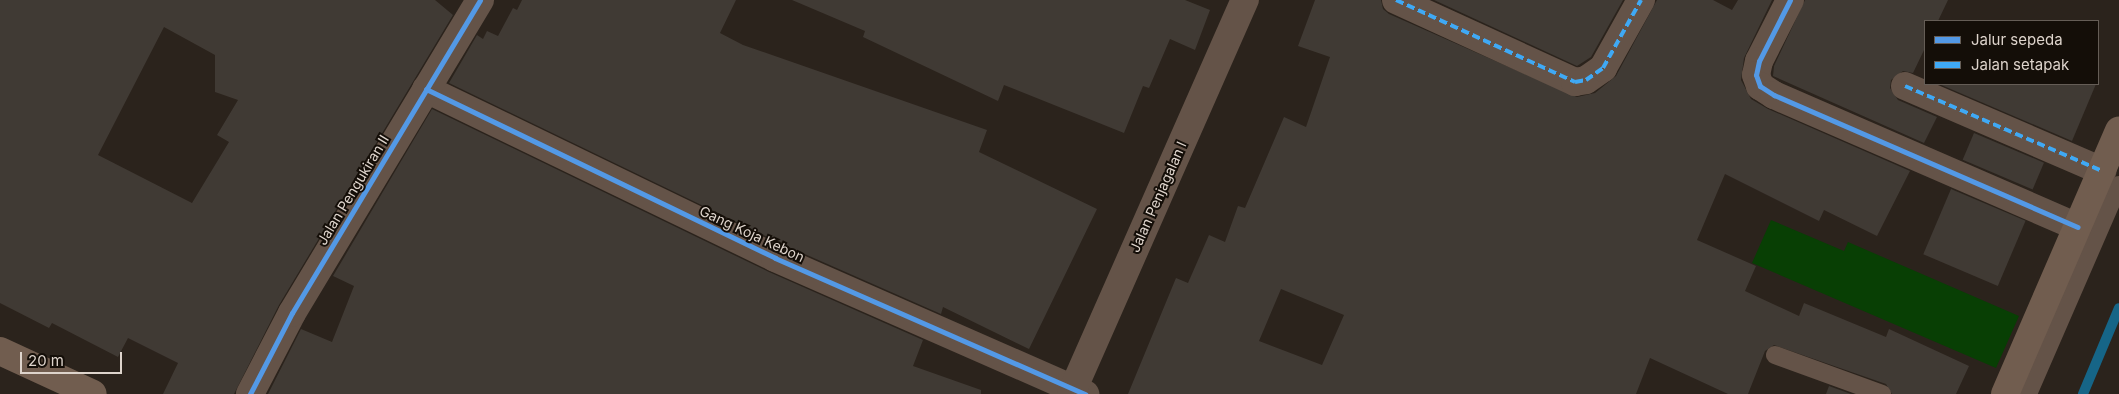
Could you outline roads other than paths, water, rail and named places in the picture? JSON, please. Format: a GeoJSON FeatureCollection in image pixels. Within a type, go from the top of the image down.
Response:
{"type":"FeatureCollection","features":[{"type":"Feature","properties":{"kind":"main road"},"geometry":{"type":"LineString","coordinates":[[2005,394],[2078,227],[2110,178],[2119,131]]}},
{"type":"Feature","properties":{"kind":"main road"},"geometry":{"type":"LineString","coordinates":[[0,351],[94,394]]}},
{"type":"Feature","properties":{"kind":"street","name":"Jalan Pengukiran II"},"geometry":{"type":"LineString","coordinates":[[250,394],[292,312],[480,0]]}},
{"type":"Feature","properties":{"kind":"street","name":"Jalan Penjagalan I"},"geometry":{"type":"LineString","coordinates":[[1076,392],[1246,0]]}},
{"type":"Feature","properties":{"kind":"street"},"geometry":{"type":"LineString","coordinates":[[1396,0],[1575,82],[1586,80],[1603,68],[1641,0]]}},
{"type":"Feature","properties":{"kind":"street"},"geometry":{"type":"LineString","coordinates":[[1790,0],[1759,61],[1756,75],[1760,86],[1774,95],[2078,227]]}},
{"type":"Feature","properties":{"kind":"street"},"geometry":{"type":"LineString","coordinates":[[1905,86],[2110,178]]}},
{"type":"Feature","properties":{"kind":"street","name":"Gang Koja Kebon"},"geometry":{"type":"LineString","coordinates":[[426,89],[775,258],[1076,392]]}},
{"type":"Feature","properties":{"kind":"lane"},"geometry":{"type":"LineString","coordinates":[[2028,394],[2110,178]]}},
{"type":"Feature","properties":{"kind":"lane"},"geometry":{"type":"LineString","coordinates":[[1775,355],[1882,394]]}},
{"type":"Feature","properties":{"kind":"waterway"},"geometry":{"type":"LineString","coordinates":[[2083,394],[2119,308]]}}]}
